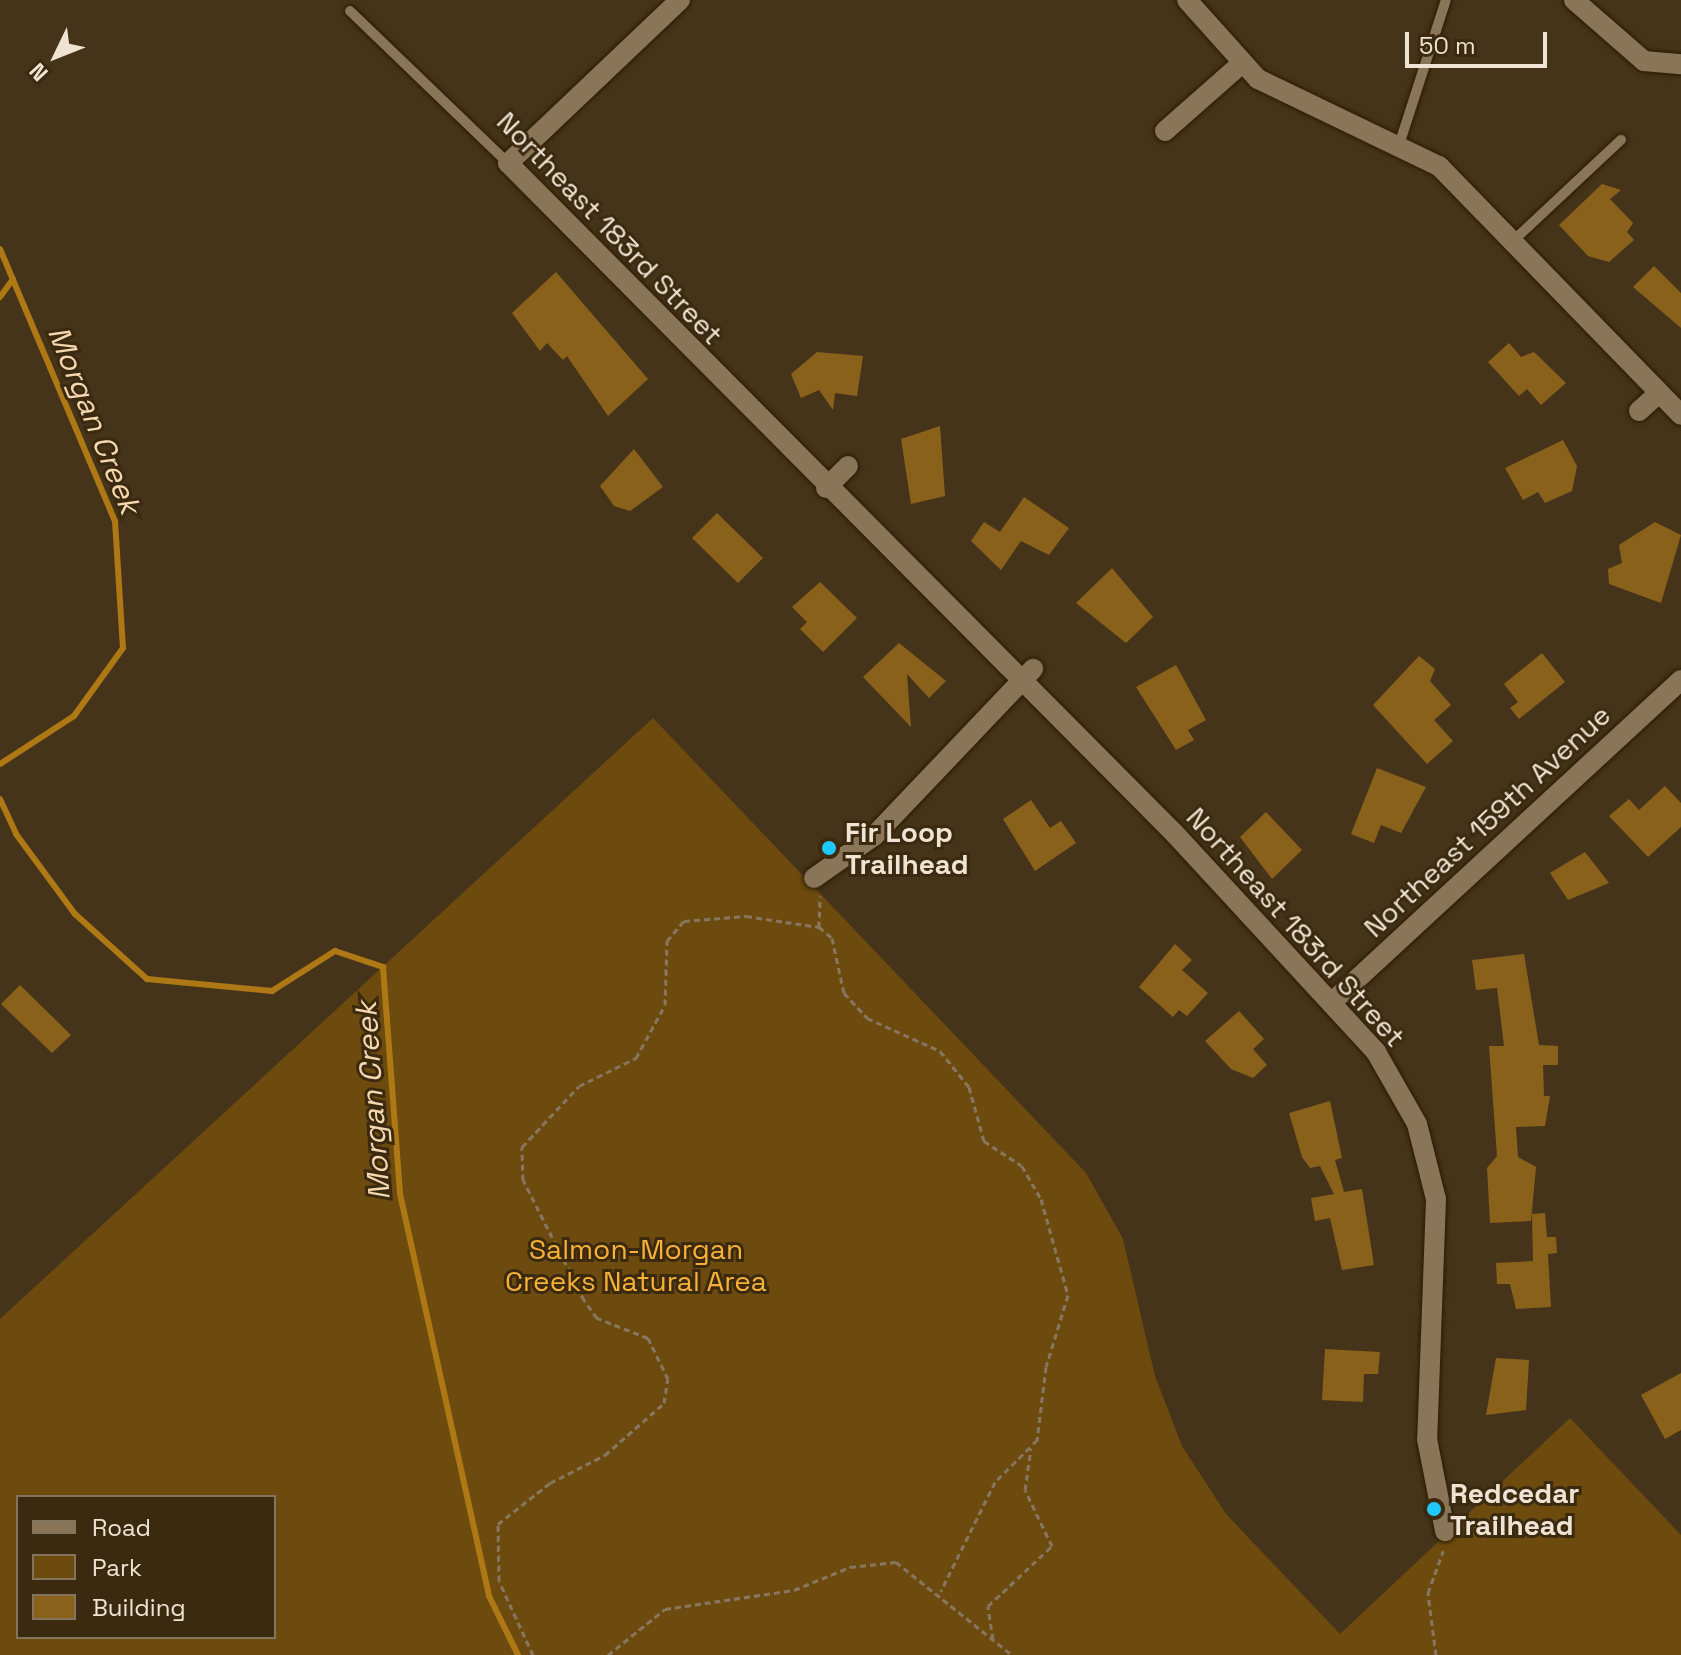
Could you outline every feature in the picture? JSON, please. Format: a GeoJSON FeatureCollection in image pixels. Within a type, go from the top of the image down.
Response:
{"type":"FeatureCollection","features":[{"type":"Feature","properties":{"kind":"street"},"geometry":{"type":"LineString","coordinates":[[508,163],[680,0]]}},
{"type":"Feature","properties":{"kind":"street"},"geometry":{"type":"LineString","coordinates":[[1187,0],[1241,64],[1290,100],[1400,142],[1439,166],[1681,415]]}},
{"type":"Feature","properties":{"kind":"street"},"geometry":{"type":"LineString","coordinates":[[1574,0],[1644,61],[1681,64]]}},
{"type":"Feature","properties":{"kind":"street"},"geometry":{"type":"LineString","coordinates":[[1165,131],[1241,64]]}},
{"type":"Feature","properties":{"kind":"street","name":"Northeast 183rd Street"},"geometry":{"type":"LineString","coordinates":[[508,163],[826,488],[1027,674],[1332,1002],[1398,1085],[1432,1170],[1438,1229],[1427,1439],[1445,1531]]}},
{"type":"Feature","properties":{"kind":"street"},"geometry":{"type":"LineString","coordinates":[[1639,411],[1659,393]]}},
{"type":"Feature","properties":{"kind":"street"},"geometry":{"type":"LineString","coordinates":[[826,488],[848,466]]}},
{"type":"Feature","properties":{"kind":"street"},"geometry":{"type":"LineString","coordinates":[[814,878],[874,836],[1027,674]]}},
{"type":"Feature","properties":{"kind":"street","name":"Northeast 159th Avenue"},"geometry":{"type":"LineString","coordinates":[[1332,1002],[1681,680]]}},
{"type":"Feature","properties":{"kind":"lane"},"geometry":{"type":"LineString","coordinates":[[1400,142],[1446,0]]}},
{"type":"Feature","properties":{"kind":"lane","name":"Northeast 183rd Street"},"geometry":{"type":"LineString","coordinates":[[350,11],[508,163]]}},
{"type":"Feature","properties":{"kind":"lane"},"geometry":{"type":"LineString","coordinates":[[1513,241],[1621,140]]}},
{"type":"Feature","properties":{"kind":"path"},"geometry":{"type":"LineString","coordinates":[[814,878],[823,907],[819,927]]}},
{"type":"Feature","properties":{"kind":"path"},"geometry":{"type":"LineString","coordinates":[[533,1655],[499,1581],[498,1524],[550,1483],[605,1455],[664,1403],[668,1379],[648,1338],[597,1318],[584,1300],[523,1180],[522,1147],[579,1086],[636,1058],[665,1005],[669,933],[684,921],[746,916],[819,927],[832,938],[844,993],[867,1018],[940,1051],[969,1087],[984,1141],[1022,1166],[1041,1199],[1068,1295],[1031,1447],[1025,1490],[1052,1546],[988,1606],[995,1643]]}},
{"type":"Feature","properties":{"kind":"path"},"geometry":{"type":"LineString","coordinates":[[941,1591],[995,1482],[1031,1447]]}},
{"type":"Feature","properties":{"kind":"path"},"geometry":{"type":"LineString","coordinates":[[1436,1655],[1428,1593],[1445,1531]]}},
{"type":"Feature","properties":{"kind":"path"},"geometry":{"type":"LineString","coordinates":[[608,1655],[665,1609],[794,1590],[850,1567],[896,1562],[941,1591],[995,1643],[1012,1655]]}},
{"type":"Feature","properties":{"kind":"green space","name":"Salmon-Morgan Creeks Natural Area"},"geometry":{"type":"Polygon","coordinates":[[[653,718],[1086,1173],[1123,1239],[1155,1376],[1182,1446],[1226,1514],[1340,1634],[1570,1418],[1681,1535],[1681,1655],[0,1655],[0,1319],[653,718]]]}},
{"type":"Feature","properties":{"kind":"building"},"geometry":{"type":"Polygon","coordinates":[[[1602,184],[1621,190],[1610,199],[1633,223],[1627,232],[1634,240],[1609,262],[1588,256],[1559,225],[1602,184]]]}},
{"type":"Feature","properties":{"kind":"building"},"geometry":{"type":"Polygon","coordinates":[[[1654,266],[1681,293],[1681,328],[1633,287],[1654,266]]]}},
{"type":"Feature","properties":{"kind":"building"},"geometry":{"type":"Polygon","coordinates":[[[556,272],[648,379],[608,416],[567,356],[563,360],[547,343],[540,351],[512,313],[556,272]]]}},
{"type":"Feature","properties":{"kind":"building"},"geometry":{"type":"Polygon","coordinates":[[[1509,343],[1521,357],[1534,352],[1566,383],[1541,405],[1527,389],[1519,396],[1488,362],[1509,343]]]}},
{"type":"Feature","properties":{"kind":"building"},"geometry":{"type":"Polygon","coordinates":[[[817,352],[863,356],[857,396],[835,393],[833,410],[819,390],[801,398],[791,374],[817,352]]]}},
{"type":"Feature","properties":{"kind":"building"},"geometry":{"type":"Polygon","coordinates":[[[940,426],[945,496],[911,504],[901,439],[940,426]]]}},
{"type":"Feature","properties":{"kind":"building"},"geometry":{"type":"Polygon","coordinates":[[[1563,440],[1577,466],[1572,491],[1545,503],[1538,492],[1523,500],[1505,468],[1563,440]]]}},
{"type":"Feature","properties":{"kind":"building"},"geometry":{"type":"Polygon","coordinates":[[[634,449],[663,487],[630,511],[614,506],[600,486],[634,449]]]}},
{"type":"Feature","properties":{"kind":"building"},"geometry":{"type":"Polygon","coordinates":[[[1024,497],[1069,528],[1049,555],[1021,541],[1001,570],[971,541],[984,522],[1000,532],[1024,497]]]}},
{"type":"Feature","properties":{"kind":"building"},"geometry":{"type":"Polygon","coordinates":[[[717,513],[763,558],[738,583],[692,538],[717,513]]]}},
{"type":"Feature","properties":{"kind":"building"},"geometry":{"type":"Polygon","coordinates":[[[1655,522],[1681,535],[1661,603],[1609,584],[1608,569],[1622,563],[1619,545],[1655,522]]]}},
{"type":"Feature","properties":{"kind":"building"},"geometry":{"type":"Polygon","coordinates":[[[1112,568],[1153,617],[1126,643],[1076,603],[1112,568]]]}},
{"type":"Feature","properties":{"kind":"building"},"geometry":{"type":"Polygon","coordinates":[[[820,582],[857,618],[823,652],[800,629],[807,622],[792,607],[820,582]]]}},
{"type":"Feature","properties":{"kind":"building"},"geometry":{"type":"Polygon","coordinates":[[[899,643],[946,681],[929,698],[907,674],[911,727],[863,677],[899,643]]]}},
{"type":"Feature","properties":{"kind":"building"},"geometry":{"type":"Polygon","coordinates":[[[1542,653],[1565,682],[1519,719],[1510,708],[1518,702],[1504,684],[1542,653]]]}},
{"type":"Feature","properties":{"kind":"building"},"geometry":{"type":"Polygon","coordinates":[[[1419,656],[1435,669],[1430,681],[1451,705],[1434,720],[1453,741],[1427,764],[1373,705],[1419,656]]]}},
{"type":"Feature","properties":{"kind":"building"},"geometry":{"type":"Polygon","coordinates":[[[1176,665],[1206,720],[1188,730],[1194,740],[1176,750],[1136,687],[1176,665]]]}},
{"type":"Feature","properties":{"kind":"building"},"geometry":{"type":"Polygon","coordinates":[[[1377,768],[1426,787],[1401,833],[1381,825],[1374,843],[1351,834],[1377,768]]]}},
{"type":"Feature","properties":{"kind":"building"},"geometry":{"type":"Polygon","coordinates":[[[1665,786],[1681,803],[1681,827],[1648,857],[1609,816],[1629,799],[1639,810],[1665,786]]]}},
{"type":"Feature","properties":{"kind":"building"},"geometry":{"type":"Polygon","coordinates":[[[1031,800],[1050,828],[1061,821],[1076,843],[1035,871],[1003,819],[1031,800]]]}},
{"type":"Feature","properties":{"kind":"building"},"geometry":{"type":"Polygon","coordinates":[[[1266,812],[1302,850],[1272,879],[1240,837],[1266,812]]]}},
{"type":"Feature","properties":{"kind":"building"},"geometry":{"type":"Polygon","coordinates":[[[1585,852],[1609,883],[1568,900],[1550,873],[1585,852]]]}},
{"type":"Feature","properties":{"kind":"building"},"geometry":{"type":"Polygon","coordinates":[[[1175,944],[1192,960],[1182,970],[1208,993],[1187,1016],[1179,1010],[1173,1017],[1139,987],[1175,944]]]}},
{"type":"Feature","properties":{"kind":"building"},"geometry":{"type":"Polygon","coordinates":[[[1524,954],[1539,1045],[1558,1046],[1558,1065],[1543,1065],[1544,1096],[1550,1096],[1545,1126],[1516,1127],[1518,1157],[1536,1167],[1531,1221],[1490,1223],[1487,1168],[1497,1156],[1489,1046],[1504,1046],[1497,988],[1476,990],[1472,960],[1524,954]]]}},
{"type":"Feature","properties":{"kind":"building"},"geometry":{"type":"Polygon","coordinates":[[[20,985],[71,1035],[52,1053],[1,1004],[20,985]]]}},
{"type":"Feature","properties":{"kind":"building"},"geometry":{"type":"Polygon","coordinates":[[[1239,1011],[1264,1039],[1253,1049],[1267,1065],[1253,1078],[1231,1069],[1205,1041],[1239,1011]]]}},
{"type":"Feature","properties":{"kind":"building"},"geometry":{"type":"Polygon","coordinates":[[[1330,1101],[1342,1158],[1335,1160],[1344,1192],[1362,1189],[1374,1265],[1342,1270],[1330,1218],[1315,1221],[1311,1198],[1334,1194],[1320,1166],[1310,1168],[1302,1157],[1289,1113],[1330,1101]]]}},
{"type":"Feature","properties":{"kind":"building"},"geometry":{"type":"Polygon","coordinates":[[[1545,1213],[1547,1237],[1556,1237],[1557,1253],[1548,1254],[1551,1307],[1516,1309],[1510,1284],[1497,1284],[1496,1263],[1533,1261],[1532,1214],[1545,1213]]]}},
{"type":"Feature","properties":{"kind":"building"},"geometry":{"type":"Polygon","coordinates":[[[1325,1349],[1380,1352],[1378,1374],[1364,1374],[1363,1402],[1322,1400],[1325,1349]]]}},
{"type":"Feature","properties":{"kind":"building"},"geometry":{"type":"Polygon","coordinates":[[[1496,1358],[1529,1360],[1526,1410],[1486,1415],[1496,1358]]]}},
{"type":"Feature","properties":{"kind":"building"},"geometry":{"type":"Polygon","coordinates":[[[1681,1373],[1681,1430],[1665,1439],[1641,1395],[1681,1373]]]}},
{"type":"Feature","properties":{"kind":"waterway","name":"Morgan Creek"},"geometry":{"type":"LineString","coordinates":[[0,249],[115,521],[123,648],[74,716],[0,764]]}},
{"type":"Feature","properties":{"kind":"waterway","name":"Morgan Creek"},"geometry":{"type":"LineString","coordinates":[[0,297],[13,279]]}},
{"type":"Feature","properties":{"kind":"waterway","name":"Morgan Creek"},"geometry":{"type":"LineString","coordinates":[[0,799],[16,834],[75,914],[147,979],[272,991],[335,951],[383,967],[400,1194],[489,1596],[518,1655]]}},
{"type":"Feature","properties":{"kind":"place","name":"Fir Loop Trailhead"},"geometry":{"type":"Point","coordinates":[829,848]}},
{"type":"Feature","properties":{"kind":"place","name":"Redcedar Trailhead"},"geometry":{"type":"Point","coordinates":[1434,1509]}}]}
